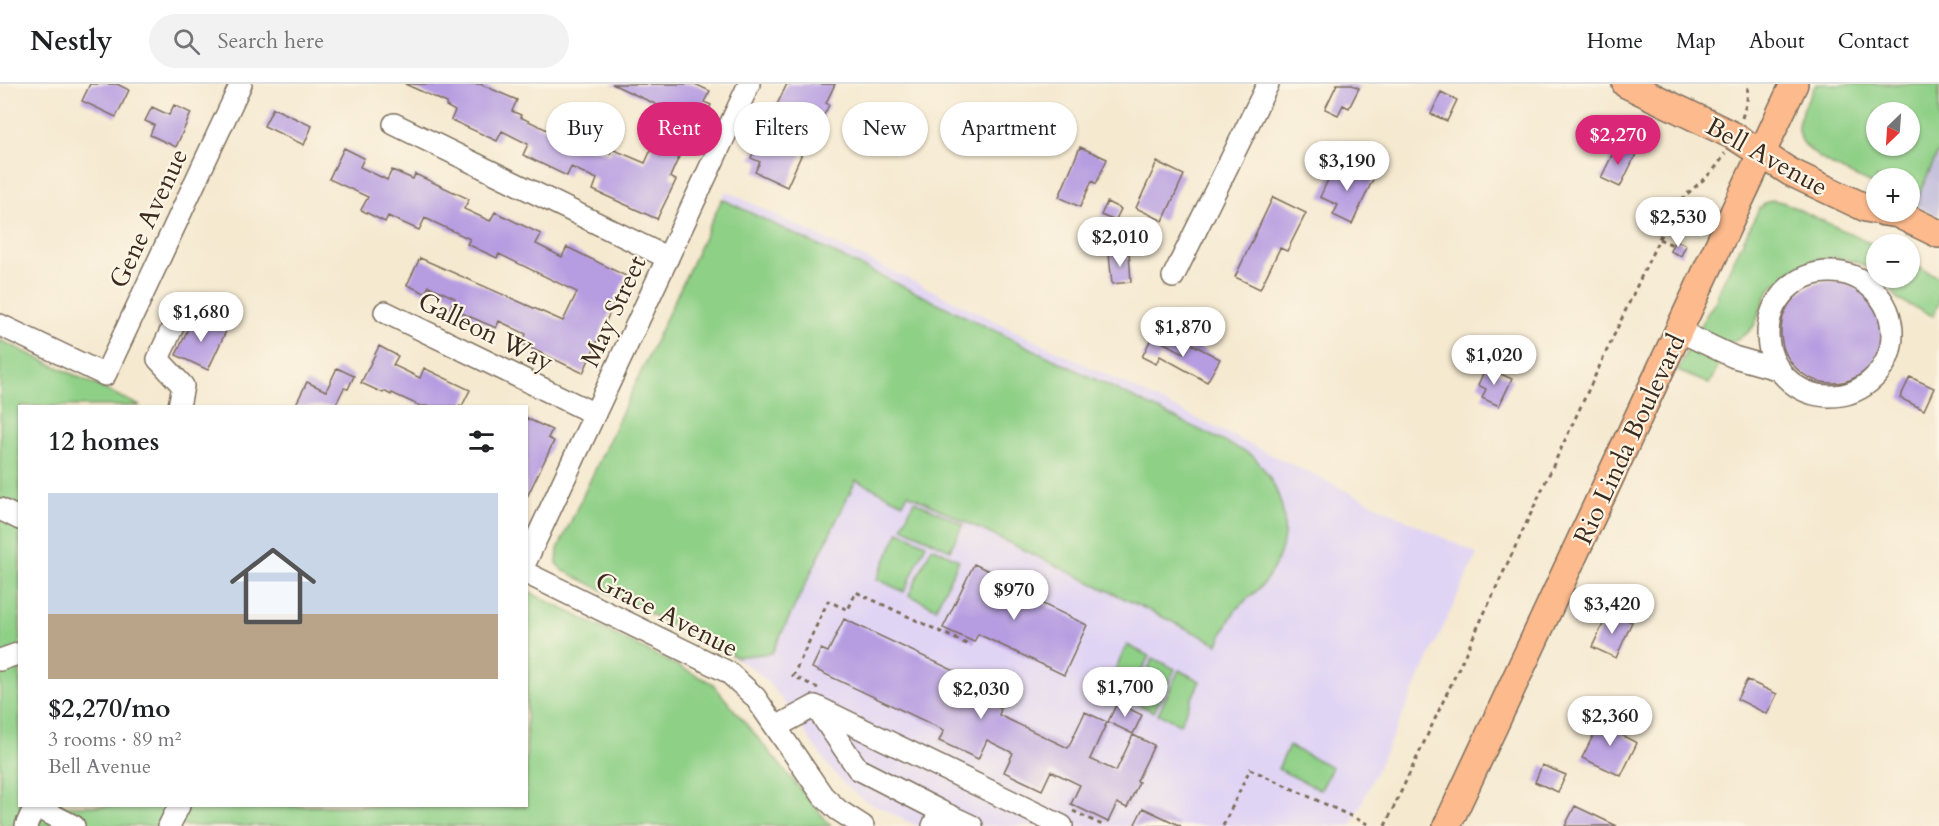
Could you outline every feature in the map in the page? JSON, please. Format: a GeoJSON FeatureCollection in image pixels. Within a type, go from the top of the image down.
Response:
{"type":"FeatureCollection","features":[{"type":"Feature","properties":{"kind":"main road","name":"Bell Avenue"},"geometry":{"type":"LineString","coordinates":[[1626,84],[1734,136],[1790,172],[1866,208]]}},
{"type":"Feature","properties":{"kind":"main road","name":"Rio Linda Boulevard"},"geometry":{"type":"LineString","coordinates":[[1447,826],[1794,84]]}},
{"type":"Feature","properties":{"kind":"main road"},"geometry":{"type":"LineString","coordinates":[[1914,222],[1939,234]]}},
{"type":"Feature","properties":{"kind":"street","name":"Gene Avenue"},"geometry":{"type":"LineString","coordinates":[[0,325],[105,375],[241,84]]}},
{"type":"Feature","properties":{"kind":"street","name":"May Street"},"geometry":{"type":"LineString","coordinates":[[528,557],[749,84]]}},
{"type":"Feature","properties":{"kind":"street"},"geometry":{"type":"LineString","coordinates":[[1173,277],[1268,84]]}},
{"type":"Feature","properties":{"kind":"street"},"geometry":{"type":"LineString","coordinates":[[394,124],[668,258]]}},
{"type":"Feature","properties":{"kind":"street"},"geometry":{"type":"LineString","coordinates":[[1679,331],[1734,357],[1779,370],[1798,387],[1821,396],[1845,395],[1868,384],[1884,367],[1893,344],[1892,319],[1881,297],[1863,280],[1840,272],[1816,272],[1794,283],[1777,300],[1768,324],[1769,348],[1779,370]]}},
{"type":"Feature","properties":{"kind":"street","name":"Galleon Way"},"geometry":{"type":"LineString","coordinates":[[385,312],[595,414]]}},
{"type":"Feature","properties":{"kind":"street"},"geometry":{"type":"LineString","coordinates":[[175,322],[158,359],[183,386],[179,405]]}},
{"type":"Feature","properties":{"kind":"street"},"geometry":{"type":"LineString","coordinates":[[0,509],[18,518]]}},
{"type":"Feature","properties":{"kind":"street","name":"Grace Avenue"},"geometry":{"type":"LineString","coordinates":[[528,574],[728,672],[755,697],[823,796],[838,810],[864,826]]}},
{"type":"Feature","properties":{"kind":"street"},"geometry":{"type":"LineString","coordinates":[[0,660],[18,654]]}},
{"type":"Feature","properties":{"kind":"street"},"geometry":{"type":"LineString","coordinates":[[776,727],[820,699]]}},
{"type":"Feature","properties":{"kind":"street"},"geometry":{"type":"LineString","coordinates":[[820,699],[858,769],[936,818],[972,826]]}},
{"type":"Feature","properties":{"kind":"street"},"geometry":{"type":"LineString","coordinates":[[820,699],[1067,818]]}},
{"type":"Feature","properties":{"kind":"street"},"geometry":{"type":"LineString","coordinates":[[26,826],[35,807]]}},
{"type":"Feature","properties":{"kind":"street"},"geometry":{"type":"LineString","coordinates":[[37,807],[74,826]]}},
{"type":"Feature","properties":{"kind":"street"},"geometry":{"type":"LineString","coordinates":[[169,826],[178,807]]}},
{"type":"Feature","properties":{"kind":"path"},"geometry":{"type":"LineString","coordinates":[[1743,117],[1748,84]]}},
{"type":"Feature","properties":{"kind":"path"},"geometry":{"type":"LineString","coordinates":[[1385,826],[1671,213],[1681,200],[1713,172],[1723,157]]}},
{"type":"Feature","properties":{"kind":"path"},"geometry":{"type":"LineString","coordinates":[[1659,239],[1673,245]]}},
{"type":"Feature","properties":{"kind":"path"},"geometry":{"type":"LineString","coordinates":[[820,699],[794,676],[828,601],[848,610],[856,592],[971,646]]}},
{"type":"Feature","properties":{"kind":"path"},"geometry":{"type":"LineString","coordinates":[[1223,826],[1250,769],[1372,826]]}},
{"type":"Feature","properties":{"kind":"path"},"geometry":{"type":"LineString","coordinates":[[1067,818],[1104,826]]}},
{"type":"Feature","properties":{"kind":"shaded area"},"geometry":{"type":"Polygon","coordinates":[[[1939,150],[1939,217],[1920,208],[1920,192],[1939,150]]]}},
{"type":"Feature","properties":{"kind":"shaded area"},"geometry":{"type":"Polygon","coordinates":[[[726,191],[1477,554],[1351,826],[918,826],[864,800],[845,785],[827,764],[782,699],[752,668],[718,648],[562,570],[557,564],[558,549],[726,191]]]}},
{"type":"Feature","properties":{"kind":"green space"},"geometry":{"type":"Polygon","coordinates":[[[1816,84],[1939,84],[1939,150],[1920,192],[1920,168],[1866,168],[1866,181],[1816,156],[1800,137],[1798,127],[1816,84]]]}},
{"type":"Feature","properties":{"kind":"green space"},"geometry":{"type":"Polygon","coordinates":[[[722,199],[1252,455],[1264,469],[1280,500],[1284,516],[1281,549],[1265,581],[1235,611],[1218,644],[908,494],[903,503],[856,480],[772,653],[736,657],[562,570],[557,564],[558,549],[722,199]]]}},
{"type":"Feature","properties":{"kind":"green space"},"geometry":{"type":"Polygon","coordinates":[[[1773,200],[1785,203],[1866,241],[1866,267],[1846,259],[1836,258],[1817,260],[1798,267],[1770,289],[1752,329],[1724,344],[1697,330],[1718,297],[1717,294],[1759,209],[1773,200]]]}},
{"type":"Feature","properties":{"kind":"green space"},"geometry":{"type":"Polygon","coordinates":[[[1920,268],[1939,277],[1939,303],[1933,316],[1898,300],[1891,288],[1920,288],[1920,268]]]}},
{"type":"Feature","properties":{"kind":"green space"},"geometry":{"type":"Polygon","coordinates":[[[0,340],[138,405],[18,405],[18,807],[528,807],[528,591],[712,683],[831,826],[0,826],[0,340]]]}},
{"type":"Feature","properties":{"kind":"green space"},"geometry":{"type":"Polygon","coordinates":[[[1690,343],[1722,359],[1709,384],[1678,371],[1690,343]]]}},
{"type":"Feature","properties":{"kind":"green space"},"geometry":{"type":"Polygon","coordinates":[[[914,501],[963,524],[950,550],[902,527],[914,501]]]}},
{"type":"Feature","properties":{"kind":"green space"},"geometry":{"type":"Polygon","coordinates":[[[899,531],[926,544],[904,592],[877,579],[899,531]]]}},
{"type":"Feature","properties":{"kind":"green space"},"geometry":{"type":"Polygon","coordinates":[[[932,547],[959,560],[936,608],[909,595],[932,547]]]}},
{"type":"Feature","properties":{"kind":"green space"},"geometry":{"type":"Polygon","coordinates":[[[1127,645],[1149,656],[1128,699],[1106,689],[1127,645]]]}},
{"type":"Feature","properties":{"kind":"green space"},"geometry":{"type":"Polygon","coordinates":[[[1153,658],[1175,669],[1154,712],[1132,702],[1153,658]]]}},
{"type":"Feature","properties":{"kind":"green space"},"geometry":{"type":"Polygon","coordinates":[[[1179,670],[1200,681],[1180,724],[1158,714],[1179,670]]]}},
{"type":"Feature","properties":{"kind":"green space"},"geometry":{"type":"Polygon","coordinates":[[[1289,746],[1332,767],[1321,790],[1278,769],[1289,746]]]}},
{"type":"Feature","properties":{"kind":"building"},"geometry":{"type":"Polygon","coordinates":[[[90,84],[117,84],[129,90],[116,117],[82,101],[90,84]]]}},
{"type":"Feature","properties":{"kind":"building"},"geometry":{"type":"Polygon","coordinates":[[[405,84],[480,84],[517,100],[512,111],[546,129],[546,156],[625,155],[645,163],[648,156],[679,156],[670,177],[676,180],[657,219],[593,190],[597,179],[571,167],[567,176],[523,155],[528,144],[502,131],[497,141],[451,120],[455,111],[446,106],[447,103],[405,84]]]}},
{"type":"Feature","properties":{"kind":"building"},"geometry":{"type":"Polygon","coordinates":[[[612,84],[695,84],[710,91],[704,102],[651,102],[612,84]]]}},
{"type":"Feature","properties":{"kind":"building"},"geometry":{"type":"Polygon","coordinates":[[[787,84],[835,84],[826,102],[778,102],[787,84]]]}},
{"type":"Feature","properties":{"kind":"building"},"geometry":{"type":"Polygon","coordinates":[[[1337,84],[1350,84],[1359,88],[1349,108],[1343,105],[1338,115],[1325,109],[1337,84]]]}},
{"type":"Feature","properties":{"kind":"building"},"geometry":{"type":"Polygon","coordinates":[[[1441,92],[1457,100],[1447,121],[1431,114],[1441,92]]]}},
{"type":"Feature","properties":{"kind":"building"},"geometry":{"type":"Polygon","coordinates":[[[174,105],[191,113],[176,147],[150,135],[154,125],[145,121],[152,107],[169,115],[174,105]]]}},
{"type":"Feature","properties":{"kind":"building"},"geometry":{"type":"Polygon","coordinates":[[[273,108],[312,126],[304,145],[264,126],[273,108]]]}},
{"type":"Feature","properties":{"kind":"building"},"geometry":{"type":"Polygon","coordinates":[[[1617,145],[1636,154],[1620,187],[1601,178],[1617,145]]]}},
{"type":"Feature","properties":{"kind":"building"},"geometry":{"type":"Polygon","coordinates":[[[1080,147],[1107,159],[1096,184],[1092,181],[1080,207],[1059,197],[1080,147]]]}},
{"type":"Feature","properties":{"kind":"building"},"geometry":{"type":"Polygon","coordinates":[[[344,148],[364,158],[360,167],[387,180],[392,170],[413,179],[415,174],[469,199],[464,209],[490,221],[495,212],[541,234],[536,244],[562,257],[567,247],[626,276],[583,373],[522,344],[526,334],[499,321],[496,328],[450,308],[455,298],[429,286],[425,293],[407,285],[420,258],[563,321],[577,292],[499,254],[497,258],[467,244],[470,239],[425,218],[419,230],[388,216],[385,222],[361,210],[368,197],[329,179],[344,148]]]}},
{"type":"Feature","properties":{"kind":"building"},"geometry":{"type":"Polygon","coordinates":[[[752,156],[801,156],[787,187],[755,172],[760,162],[751,158],[752,156]]]}},
{"type":"Feature","properties":{"kind":"building"},"geometry":{"type":"Polygon","coordinates":[[[1157,162],[1184,175],[1163,221],[1136,208],[1157,162]]]}},
{"type":"Feature","properties":{"kind":"building"},"geometry":{"type":"Polygon","coordinates":[[[1347,164],[1374,177],[1352,224],[1333,215],[1338,205],[1320,197],[1333,169],[1343,173],[1347,164]]]}},
{"type":"Feature","properties":{"kind":"building"},"geometry":{"type":"Polygon","coordinates":[[[1273,197],[1306,213],[1287,251],[1280,248],[1260,289],[1235,277],[1273,197]]]}},
{"type":"Feature","properties":{"kind":"building"},"geometry":{"type":"Polygon","coordinates":[[[1107,202],[1121,209],[1115,221],[1101,215],[1107,202]]]}},
{"type":"Feature","properties":{"kind":"building"},"geometry":{"type":"Polygon","coordinates":[[[1675,240],[1686,245],[1681,256],[1670,251],[1675,240]]]}},
{"type":"Feature","properties":{"kind":"building"},"geometry":{"type":"Polygon","coordinates":[[[1129,252],[1131,282],[1112,284],[1109,254],[1129,252]]]}},
{"type":"Feature","properties":{"kind":"building"},"geometry":{"type":"Polygon","coordinates":[[[1832,281],[1852,285],[1868,296],[1879,312],[1883,332],[1879,352],[1868,368],[1852,379],[1832,383],[1812,379],[1796,368],[1785,352],[1781,332],[1785,312],[1796,296],[1812,285],[1832,281]]]}},
{"type":"Feature","properties":{"kind":"building"},"geometry":{"type":"Polygon","coordinates":[[[194,316],[226,331],[208,370],[176,355],[194,316]]]}},
{"type":"Feature","properties":{"kind":"building"},"geometry":{"type":"Polygon","coordinates":[[[1152,337],[1184,353],[1190,343],[1220,359],[1207,382],[1160,356],[1156,364],[1142,357],[1152,337]]]}},
{"type":"Feature","properties":{"kind":"building"},"geometry":{"type":"Polygon","coordinates":[[[379,346],[398,356],[393,365],[420,378],[424,368],[470,390],[462,405],[418,405],[392,393],[391,395],[384,391],[383,393],[361,383],[379,346]]]}},
{"type":"Feature","properties":{"kind":"building"},"geometry":{"type":"Polygon","coordinates":[[[1486,367],[1512,379],[1499,406],[1482,398],[1486,389],[1478,385],[1486,367]]]}},
{"type":"Feature","properties":{"kind":"building"},"geometry":{"type":"Polygon","coordinates":[[[337,368],[354,376],[348,389],[344,388],[336,405],[296,405],[307,382],[326,391],[337,368]]]}},
{"type":"Feature","properties":{"kind":"building"},"geometry":{"type":"Polygon","coordinates":[[[1910,377],[1934,388],[1924,410],[1900,398],[1910,377]]]}},
{"type":"Feature","properties":{"kind":"building"},"geometry":{"type":"Polygon","coordinates":[[[528,419],[552,430],[548,438],[554,441],[528,495],[528,419]]]}},
{"type":"Feature","properties":{"kind":"building"},"geometry":{"type":"Polygon","coordinates":[[[974,564],[1004,578],[1001,584],[1087,625],[1064,675],[978,634],[974,642],[943,628],[974,564]]]}},
{"type":"Feature","properties":{"kind":"building"},"geometry":{"type":"Polygon","coordinates":[[[1609,612],[1632,622],[1616,658],[1592,647],[1609,612]]]}},
{"type":"Feature","properties":{"kind":"building"},"geometry":{"type":"Polygon","coordinates":[[[844,619],[959,673],[952,686],[1001,709],[999,715],[1068,748],[1085,712],[1107,722],[1090,759],[1116,771],[1133,735],[1154,745],[1127,808],[1117,803],[1108,822],[1071,804],[1080,785],[1051,771],[1042,790],[1004,772],[1013,753],[987,740],[978,759],[939,741],[944,730],[812,668],[821,649],[828,652],[844,619]]]}},
{"type":"Feature","properties":{"kind":"building"},"geometry":{"type":"Polygon","coordinates":[[[1747,680],[1777,694],[1767,714],[1737,699],[1747,680]]]}},
{"type":"Feature","properties":{"kind":"building"},"geometry":{"type":"Polygon","coordinates":[[[1117,703],[1142,715],[1133,734],[1108,722],[1117,703]]]}},
{"type":"Feature","properties":{"kind":"building"},"geometry":{"type":"Polygon","coordinates":[[[1605,715],[1628,726],[1623,736],[1637,743],[1621,776],[1582,758],[1605,715]]]}},
{"type":"Feature","properties":{"kind":"building"},"geometry":{"type":"Polygon","coordinates":[[[1542,765],[1566,775],[1558,792],[1535,782],[1542,765]]]}},
{"type":"Feature","properties":{"kind":"building"},"geometry":{"type":"Polygon","coordinates":[[[1575,806],[1617,826],[1565,826],[1575,806]]]}},
{"type":"Feature","properties":{"kind":"building"},"geometry":{"type":"Polygon","coordinates":[[[1143,808],[1181,826],[1134,826],[1143,808]]]}}]}
